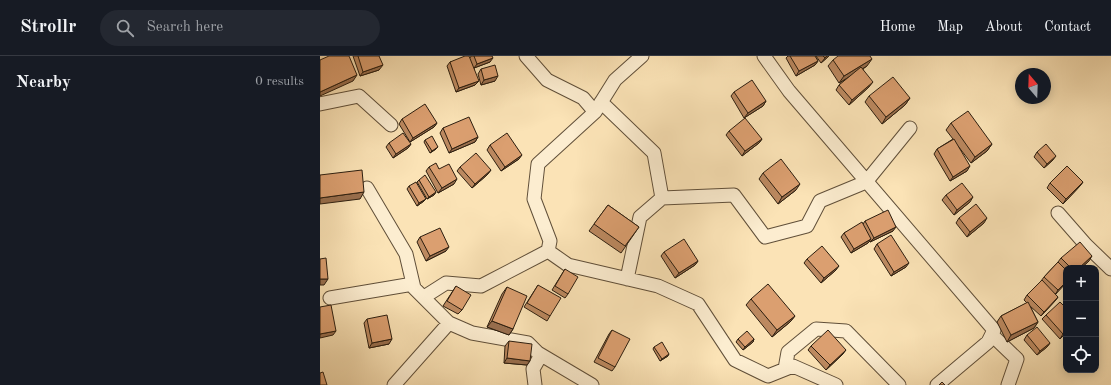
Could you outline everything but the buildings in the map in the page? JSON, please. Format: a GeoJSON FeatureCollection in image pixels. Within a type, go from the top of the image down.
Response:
{"type":"FeatureCollection","features":[{"type":"Feature","properties":{"kind":"street"},"geometry":{"type":"LineString","coordinates":[[526,56],[547,80],[598,107],[654,153],[662,198]]}},
{"type":"Feature","properties":{"kind":"street"},"geometry":{"type":"LineString","coordinates":[[548,251],[550,241],[534,199],[538,164],[598,107],[615,80],[642,56]]}},
{"type":"Feature","properties":{"kind":"street"},"geometry":{"type":"LineString","coordinates":[[764,56],[790,91],[866,182],[994,330],[988,342],[936,385]]}},
{"type":"Feature","properties":{"kind":"street"},"geometry":{"type":"LineString","coordinates":[[320,104],[359,96],[391,125]]}},
{"type":"Feature","properties":{"kind":"street"},"geometry":{"type":"LineString","coordinates":[[627,279],[640,217],[662,198],[734,196],[765,237],[807,226],[820,201],[866,182],[910,128]]}},
{"type":"Feature","properties":{"kind":"street"},"geometry":{"type":"LineString","coordinates":[[367,188],[406,254],[414,288],[449,323],[472,333],[528,343],[541,355],[592,385]]}},
{"type":"Feature","properties":{"kind":"street"},"geometry":{"type":"LineString","coordinates":[[1058,213],[1086,245],[1111,269]]}},
{"type":"Feature","properties":{"kind":"street"},"geometry":{"type":"LineString","coordinates":[[548,251],[568,265],[658,286],[698,304],[735,360],[768,376],[794,366],[836,385]]}},
{"type":"Feature","properties":{"kind":"street"},"geometry":{"type":"LineString","coordinates":[[424,297],[446,283],[481,286],[548,251]]}},
{"type":"Feature","properties":{"kind":"street"},"geometry":{"type":"LineString","coordinates":[[330,298],[413,284]]}},
{"type":"Feature","properties":{"kind":"street"},"geometry":{"type":"LineString","coordinates":[[394,385],[449,323]]}},
{"type":"Feature","properties":{"kind":"street"},"geometry":{"type":"LineString","coordinates":[[785,369],[788,352],[816,329],[846,331],[899,385]]}},
{"type":"Feature","properties":{"kind":"street"},"geometry":{"type":"LineString","coordinates":[[992,335],[1017,359],[1008,385]]}},
{"type":"Feature","properties":{"kind":"street"},"geometry":{"type":"LineString","coordinates":[[535,385],[533,369],[541,355]]}}]}
